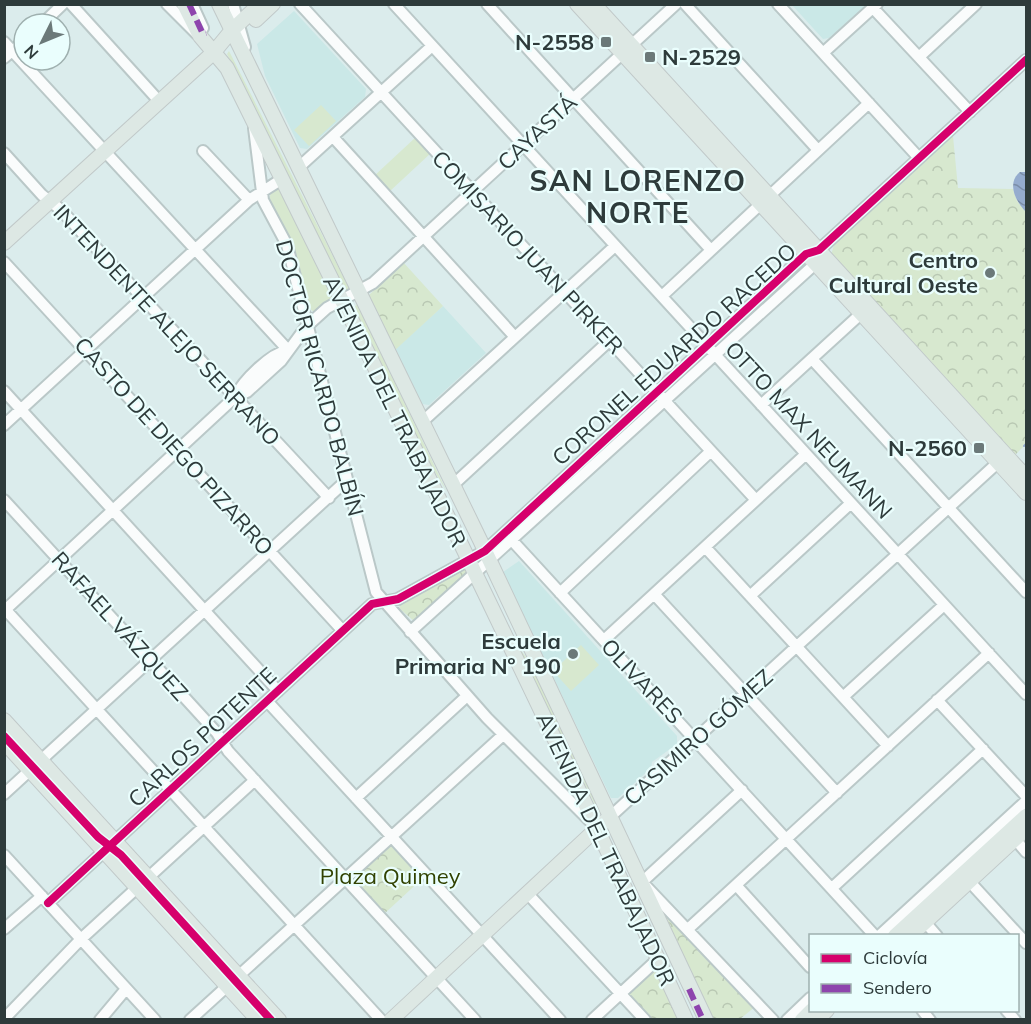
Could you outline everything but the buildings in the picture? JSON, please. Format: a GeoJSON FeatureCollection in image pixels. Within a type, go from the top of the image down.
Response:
{"type":"FeatureCollection","features":[{"type":"Feature","properties":{"kind":"main road","name":"AVENIDA DEL TRABAJADOR"},"geometry":{"type":"LineString","coordinates":[[184,4],[209,46],[227,68],[469,554],[475,575],[598,827],[686,1020]]}},
{"type":"Feature","properties":{"kind":"main road","name":"AVENIDA DEL TRABAJADOR"},"geometry":{"type":"LineString","coordinates":[[219,4],[237,31],[250,68],[611,816],[703,1020]]}},
{"type":"Feature","properties":{"kind":"main road"},"geometry":{"type":"LineString","coordinates":[[237,31],[260,4]]}},
{"type":"Feature","properties":{"kind":"main road"},"geometry":{"type":"LineString","coordinates":[[4,243],[159,101],[209,46],[237,31],[273,4]]}},
{"type":"Feature","properties":{"kind":"main road"},"geometry":{"type":"LineString","coordinates":[[577,4],[627,50],[765,200],[813,256],[866,310],[1002,458],[1026,493]]}},
{"type":"Feature","properties":{"kind":"main road"},"geometry":{"type":"LineString","coordinates":[[594,4],[627,50]]}},
{"type":"Feature","properties":{"kind":"main road"},"geometry":{"type":"LineString","coordinates":[[1002,458],[1026,477]]}},
{"type":"Feature","properties":{"kind":"main road"},"geometry":{"type":"LineString","coordinates":[[4,720],[279,1020]]}},
{"type":"Feature","properties":{"kind":"main road"},"geometry":{"type":"LineString","coordinates":[[4,742],[258,1020]]}},
{"type":"Feature","properties":{"kind":"main road","name":"CASIMIRO GÓMEZ"},"geometry":{"type":"LineString","coordinates":[[390,1020],[611,816]]}},
{"type":"Feature","properties":{"kind":"main road"},"geometry":{"type":"LineString","coordinates":[[897,934],[1026,816]]}},
{"type":"Feature","properties":{"kind":"main road"},"geometry":{"type":"LineString","coordinates":[[912,934],[1026,829]]}},
{"type":"Feature","properties":{"kind":"main road"},"geometry":{"type":"LineString","coordinates":[[802,1020],[823,1014]]}},
{"type":"Feature","properties":{"kind":"street"},"geometry":{"type":"LineString","coordinates":[[70,4],[159,101]]}},
{"type":"Feature","properties":{"kind":"street"},"geometry":{"type":"LineString","coordinates":[[167,4],[209,46]]}},
{"type":"Feature","properties":{"kind":"street"},"geometry":{"type":"LineString","coordinates":[[233,4],[237,31]]}},
{"type":"Feature","properties":{"kind":"street","name":"COMISARIO JUAN PIRKER"},"geometry":{"type":"LineString","coordinates":[[300,4],[756,500]]}},
{"type":"Feature","properties":{"kind":"street","name":"OTTO MAX NEUMANN"},"geometry":{"type":"LineString","coordinates":[[394,4],[1026,694]]}},
{"type":"Feature","properties":{"kind":"street"},"geometry":{"type":"LineString","coordinates":[[487,4],[711,250]]}},
{"type":"Feature","properties":{"kind":"street","name":"CAYASTÁ"},"geometry":{"type":"LineString","coordinates":[[5,609],[236,397],[242,386],[278,353],[288,350],[309,324],[341,299],[359,293],[424,237],[676,4]]}},
{"type":"Feature","properties":{"kind":"street"},"geometry":{"type":"LineString","coordinates":[[685,4],[818,150]]}},
{"type":"Feature","properties":{"kind":"street"},"geometry":{"type":"LineString","coordinates":[[778,4],[919,158]]}},
{"type":"Feature","properties":{"kind":"street"},"geometry":{"type":"LineString","coordinates":[[919,57],[976,4]]}},
{"type":"Feature","properties":{"kind":"street"},"geometry":{"type":"LineString","coordinates":[[823,53],[875,6],[969,112]]}},
{"type":"Feature","properties":{"kind":"street"},"geometry":{"type":"LineString","coordinates":[[4,42],[9,55],[105,151],[288,350]]}},
{"type":"Feature","properties":{"kind":"street"},"geometry":{"type":"LineString","coordinates":[[298,168],[432,46]]}},
{"type":"Feature","properties":{"kind":"street","name":"CORONEL EDUARDO RACEDO"},"geometry":{"type":"LineString","coordinates":[[509,537],[657,392],[707,346],[813,256],[1026,60]]}},
{"type":"Feature","properties":{"kind":"street"},"geometry":{"type":"LineString","coordinates":[[662,296],[869,103]]}},
{"type":"Feature","properties":{"kind":"street","name":"DOCTOR RICARDO BALBÍN"},"geometry":{"type":"LineString","coordinates":[[253,120],[264,204],[285,239],[309,324],[374,586],[382,602]]}},
{"type":"Feature","properties":{"kind":"street"},"geometry":{"type":"LineString","coordinates":[[333,137],[515,337]]}},
{"type":"Feature","properties":{"kind":"street"},"geometry":{"type":"LineString","coordinates":[[203,151],[249,200]]}},
{"type":"Feature","properties":{"kind":"street","name":"INTENDENTE ALEJO SERRANO"},"geometry":{"type":"LineString","coordinates":[[4,153],[143,297],[329,498]]}},
{"type":"Feature","properties":{"kind":"street"},"geometry":{"type":"LineString","coordinates":[[4,425],[249,200],[282,179]]}},
{"type":"Feature","properties":{"kind":"street"},"geometry":{"type":"LineString","coordinates":[[422,422],[615,246]]}},
{"type":"Feature","properties":{"kind":"street","name":"CORONEL EDUARDO RACEDO"},"geometry":{"type":"LineString","coordinates":[[410,632],[475,575],[487,557],[509,537],[715,355],[813,256]]}},
{"type":"Feature","properties":{"kind":"street","name":"CASTO DE DIEGO PIZARRO"},"geometry":{"type":"LineString","coordinates":[[4,262],[343,631]]}},
{"type":"Feature","properties":{"kind":"street"},"geometry":{"type":"LineString","coordinates":[[761,405],[866,310]]}},
{"type":"Feature","properties":{"kind":"street"},"geometry":{"type":"LineString","coordinates":[[453,485],[609,341]]}},
{"type":"Feature","properties":{"kind":"street"},"geometry":{"type":"LineString","coordinates":[[812,359],[1026,592]]}},
{"type":"Feature","properties":{"kind":"street"},"geometry":{"type":"LineString","coordinates":[[4,391],[278,691]]}},
{"type":"Feature","properties":{"kind":"street"},"geometry":{"type":"LineString","coordinates":[[560,593],[711,451]]}},
{"type":"Feature","properties":{"kind":"street"},"geometry":{"type":"LineString","coordinates":[[604,640],[806,454]]}},
{"type":"Feature","properties":{"kind":"street","name":"CASIMIRO GÓMEZ"},"geometry":{"type":"LineString","coordinates":[[611,816],[1002,458]]}},
{"type":"Feature","properties":{"kind":"street"},"geometry":{"type":"LineString","coordinates":[[4,794],[348,480]]}},
{"type":"Feature","properties":{"kind":"street","name":"RAFAEL VÁZQUEZ"},"geometry":{"type":"LineString","coordinates":[[4,500],[217,733],[255,780],[475,1020]]}},
{"type":"Feature","properties":{"kind":"street"},"geometry":{"type":"LineString","coordinates":[[750,596],[851,503]]}},
{"type":"Feature","properties":{"kind":"street","name":"OLIVARES"},"geometry":{"type":"LineString","coordinates":[[509,537],[875,934]]}},
{"type":"Feature","properties":{"kind":"street"},"geometry":{"type":"LineString","coordinates":[[705,547],[888,746]]}},
{"type":"Feature","properties":{"kind":"street","name":"CORONEL EDUARDO RACEDO"},"geometry":{"type":"LineString","coordinates":[[382,602],[402,597],[469,554],[487,557]]}},
{"type":"Feature","properties":{"kind":"street"},"geometry":{"type":"LineString","coordinates":[[654,594],[837,793]]}},
{"type":"Feature","properties":{"kind":"street"},"geometry":{"type":"LineString","coordinates":[[382,602],[503,735],[577,810],[598,827]]}},
{"type":"Feature","properties":{"kind":"street","name":"CARLOS POTENTE"},"geometry":{"type":"LineString","coordinates":[[4,929],[104,851],[372,604],[382,602]]}},
{"type":"Feature","properties":{"kind":"street"},"geometry":{"type":"LineString","coordinates":[[843,697],[944,605]]}},
{"type":"Feature","properties":{"kind":"street"},"geometry":{"type":"LineString","coordinates":[[5,609],[381,1020]]}},
{"type":"Feature","properties":{"kind":"street"},"geometry":{"type":"LineString","coordinates":[[688,929],[989,653]]}},
{"type":"Feature","properties":{"kind":"street"},"geometry":{"type":"LineString","coordinates":[[356,798],[467,696]]}},
{"type":"Feature","properties":{"kind":"street"},"geometry":{"type":"LineString","coordinates":[[938,700],[1026,796]]}},
{"type":"Feature","properties":{"kind":"street"},"geometry":{"type":"LineString","coordinates":[[267,701],[560,1020]]}},
{"type":"Feature","properties":{"kind":"street"},"geometry":{"type":"LineString","coordinates":[[190,1020],[503,735]]}},
{"type":"Feature","properties":{"kind":"street"},"geometry":{"type":"LineString","coordinates":[[832,888],[983,749]]}},
{"type":"Feature","properties":{"kind":"street"},"geometry":{"type":"LineString","coordinates":[[4,1019],[136,886],[255,780]]}},
{"type":"Feature","properties":{"kind":"street"},"geometry":{"type":"LineString","coordinates":[[742,790],[642,882],[773,1020]]}},
{"type":"Feature","properties":{"kind":"street"},"geometry":{"type":"LineString","coordinates":[[879,934],[1026,801]]}},
{"type":"Feature","properties":{"kind":"street"},"geometry":{"type":"LineString","coordinates":[[1015,840],[1026,852]]}},
{"type":"Feature","properties":{"kind":"street"},"geometry":{"type":"LineString","coordinates":[[4,855],[155,1020]]}},
{"type":"Feature","properties":{"kind":"street"},"geometry":{"type":"LineString","coordinates":[[969,881],[1018,934]]}},
{"type":"Feature","properties":{"kind":"street"},"geometry":{"type":"LineString","coordinates":[[736,885],[809,966]]}},
{"type":"Feature","properties":{"kind":"street"},"geometry":{"type":"LineString","coordinates":[[527,893],[645,1020]]}},
{"type":"Feature","properties":{"kind":"street"},"geometry":{"type":"LineString","coordinates":[[925,922],[935,934]]}},
{"type":"Feature","properties":{"kind":"street"},"geometry":{"type":"LineString","coordinates":[[657,942],[684,1000],[683,1003],[655,943],[657,942]]}},
{"type":"Feature","properties":{"kind":"street"},"geometry":{"type":"LineString","coordinates":[[592,1020],[658,959]]}},
{"type":"Feature","properties":{"kind":"street"},"geometry":{"type":"LineString","coordinates":[[100,1020],[126,988]]}},
{"type":"Feature","properties":{"kind":"street"},"geometry":{"type":"LineString","coordinates":[[787,1020],[809,999]]}},
{"type":"Feature","properties":{"kind":"shaded area"},"geometry":{"type":"Polygon","coordinates":[[[792,5],[866,5],[829,38],[823,39],[792,5]]]}},
{"type":"Feature","properties":{"kind":"shaded area"},"geometry":{"type":"Polygon","coordinates":[[[294,11],[366,89],[365,97],[307,149],[300,148],[265,76],[257,44],[294,11]]]}},
{"type":"Feature","properties":{"kind":"shaded area"},"geometry":{"type":"Polygon","coordinates":[[[443,306],[486,353],[429,405],[422,404],[394,350],[443,306]]]}},
{"type":"Feature","properties":{"kind":"shaded area","name":"Escuela Primaria Nº 190"},"geometry":{"type":"Polygon","coordinates":[[[519,561],[677,736],[677,744],[652,762],[651,768],[618,798],[611,798],[503,572],[519,561]]]}},
{"type":"Feature","properties":{"kind":"green space"},"geometry":{"type":"Polygon","coordinates":[[[229,51],[349,288],[348,291],[345,290],[227,54],[229,51]]]}},
{"type":"Feature","properties":{"kind":"green space"},"geometry":{"type":"Polygon","coordinates":[[[321,105],[336,121],[309,146],[294,130],[321,105]]]}},
{"type":"Feature","properties":{"kind":"green space"},"geometry":{"type":"Polygon","coordinates":[[[953,136],[958,188],[1013,189],[1017,201],[1026,212],[1026,444],[1014,456],[831,255],[834,245],[953,136]]]}},
{"type":"Feature","properties":{"kind":"green space"},"geometry":{"type":"Polygon","coordinates":[[[416,137],[431,153],[389,192],[374,176],[416,137]]]}},
{"type":"Feature","properties":{"kind":"green space"},"geometry":{"type":"Polygon","coordinates":[[[280,186],[334,297],[315,313],[309,308],[288,238],[268,203],[271,192],[280,186]]]}},
{"type":"Feature","properties":{"kind":"green space"},"geometry":{"type":"Polygon","coordinates":[[[403,262],[443,306],[393,352],[368,296],[403,262]]]}},
{"type":"Feature","properties":{"kind":"green space"},"geometry":{"type":"Polygon","coordinates":[[[357,304],[447,492],[429,462],[354,308],[357,304]]]}},
{"type":"Feature","properties":{"kind":"green space"},"geometry":{"type":"Polygon","coordinates":[[[464,565],[470,572],[414,621],[400,609],[399,604],[464,565]]]}},
{"type":"Feature","properties":{"kind":"green space"},"geometry":{"type":"Polygon","coordinates":[[[581,645],[599,665],[571,691],[553,671],[581,645]]]}},
{"type":"Feature","properties":{"kind":"green space"},"geometry":{"type":"Polygon","coordinates":[[[518,646],[530,663],[601,814],[599,813],[518,646]]]}},
{"type":"Feature","properties":{"kind":"green space","name":"Plaza Quimey"},"geometry":{"type":"Polygon","coordinates":[[[390,845],[423,878],[384,914],[356,883],[354,877],[390,845]]]}},
{"type":"Feature","properties":{"kind":"green space"},"geometry":{"type":"Polygon","coordinates":[[[659,906],[756,1006],[740,1019],[710,1019],[659,906]]]}},
{"type":"Feature","properties":{"kind":"green space"},"geometry":{"type":"Polygon","coordinates":[[[656,968],[682,1019],[651,1019],[629,997],[628,993],[656,968]]]}},
{"type":"Feature","properties":{"kind":"water"},"geometry":{"type":"Polygon","coordinates":[[[1020,172],[1026,172],[1026,212],[1016,198],[1013,187],[1016,176],[1020,172]]]}},
{"type":"Feature","properties":{"kind":"marked path"},"geometry":{"type":"LineString","coordinates":[[189,4],[203,34],[206,33]]}},
{"type":"Feature","properties":{"kind":"marked path"},"geometry":{"type":"LineString","coordinates":[[689,989],[703,1020]]}},
{"type":"Feature","properties":{"kind":"cycle path"},"geometry":{"type":"LineString","coordinates":[[48,903],[372,604],[398,599],[485,551],[806,254],[819,250],[1026,60]]}},
{"type":"Feature","properties":{"kind":"cycle path"},"geometry":{"type":"LineString","coordinates":[[4,736],[98,837],[121,855],[271,1020]]}},
{"type":"Feature","properties":{"kind":"place","name":"N-2558"},"geometry":{"type":"Point","coordinates":[606,42]}},
{"type":"Feature","properties":{"kind":"place","name":"N-2529"},"geometry":{"type":"Point","coordinates":[650,57]}},
{"type":"Feature","properties":{"kind":"place","name":"Centro Cultural Oeste"},"geometry":{"type":"Point","coordinates":[990,273]}},
{"type":"Feature","properties":{"kind":"place","name":"N-2560"},"geometry":{"type":"Point","coordinates":[979,448]}},
{"type":"Feature","properties":{"kind":"place","name":"Escuela Primaria Nº 190"},"geometry":{"type":"Point","coordinates":[573,654]}},
{"type":"Feature","properties":{"kind":"district","name":"SAN LORENZO NORTE"},"geometry":{"type":"Point","coordinates":[638,197]}}]}
